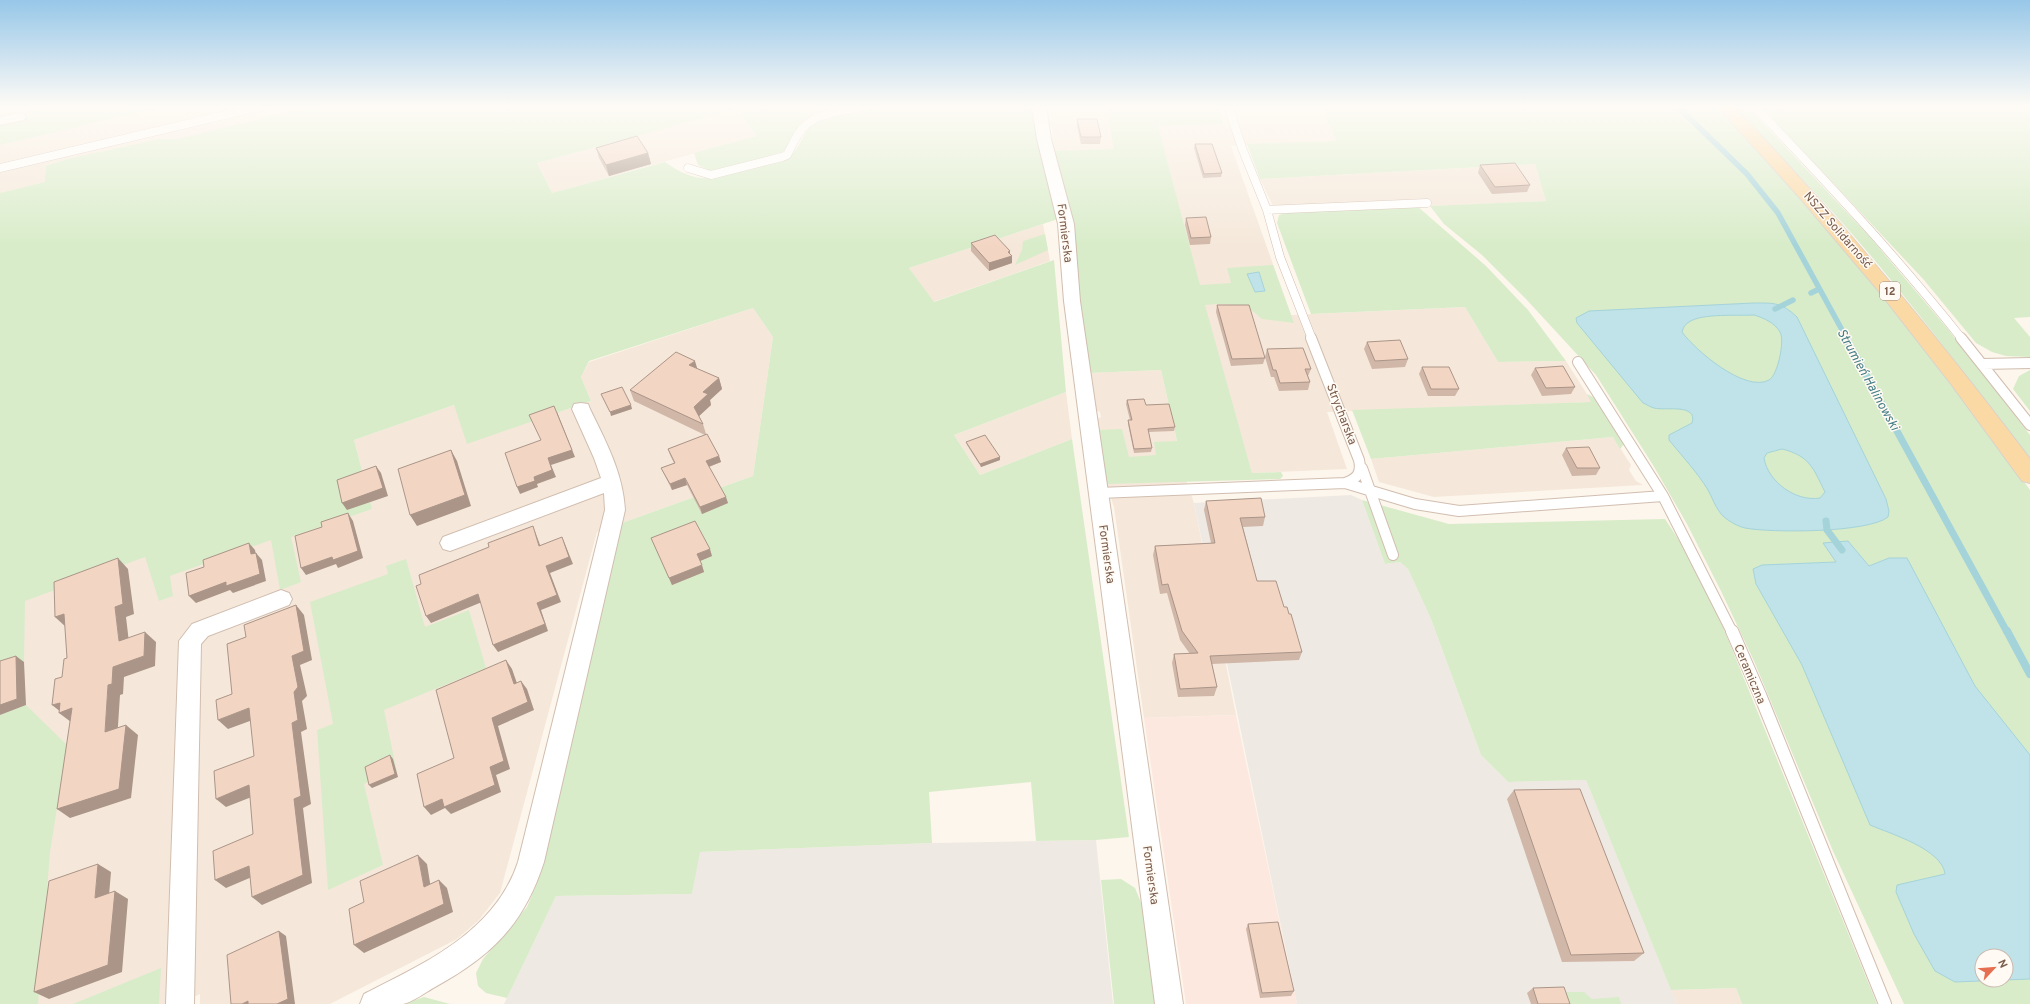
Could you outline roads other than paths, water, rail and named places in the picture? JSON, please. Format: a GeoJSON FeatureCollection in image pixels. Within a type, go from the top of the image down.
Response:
{"type":"FeatureCollection","features":[{"type":"Feature","properties":{"kind":"main road","name":"NSZZ Solidarność"},"geometry":{"type":"LineString","coordinates":[[1768,153],[1804,191],[1878,276],[1930,340],[2030,475]]}},
{"type":"Feature","properties":{"kind":"street","name":"Formierska"},"geometry":{"type":"LineString","coordinates":[[1048,153],[1066,224],[1072,301],[1168,1004]]}},
{"type":"Feature","properties":{"kind":"street"},"geometry":{"type":"LineString","coordinates":[[374,1004],[444,969],[472,950],[507,912],[521,889],[531,862],[615,510],[612,482],[582,409]]}},
{"type":"Feature","properties":{"kind":"street"},"geometry":{"type":"LineString","coordinates":[[450,543],[612,482]]}},
{"type":"Feature","properties":{"kind":"street"},"geometry":{"type":"LineString","coordinates":[[180,1004],[190,641],[200,630],[282,599]]}},
{"type":"Feature","properties":{"kind":"lane"},"geometry":{"type":"LineString","coordinates":[[0,168],[64,153]]}},
{"type":"Feature","properties":{"kind":"lane"},"geometry":{"type":"LineString","coordinates":[[688,168],[711,175],[782,157],[788,153]]}},
{"type":"Feature","properties":{"kind":"lane","name":"Strycharska"},"geometry":{"type":"LineString","coordinates":[[1244,153],[1267,210],[1280,257],[1362,468],[1393,555]]}},
{"type":"Feature","properties":{"kind":"lane"},"geometry":{"type":"LineString","coordinates":[[1799,153],[1834,189],[1930,297],[2030,425]]}},
{"type":"Feature","properties":{"kind":"lane"},"geometry":{"type":"LineString","coordinates":[[1267,210],[1427,203]]}},
{"type":"Feature","properties":{"kind":"lane","name":"Ceramiczna"},"geometry":{"type":"LineString","coordinates":[[1578,362],[1663,496],[1723,612],[1760,695],[1885,1004]]}},
{"type":"Feature","properties":{"kind":"lane"},"geometry":{"type":"LineString","coordinates":[[1983,364],[2030,363]]}},
{"type":"Feature","properties":{"kind":"lane"},"geometry":{"type":"LineString","coordinates":[[1099,493],[1345,483],[1356,479],[1362,468]]}},
{"type":"Feature","properties":{"kind":"lane"},"geometry":{"type":"LineString","coordinates":[[1345,483],[1421,507],[1459,511],[1663,496]]}},
{"type":"Feature","properties":{"kind":"water"},"geometry":{"type":"Polygon","coordinates":[[[1259,272],[1265,291],[1255,292],[1247,274],[1259,272]]]}},
{"type":"Feature","properties":{"kind":"water"},"geometry":{"type":"Polygon","coordinates":[[[1753,303],[1772,303],[1786,308],[1797,317],[1886,499],[1889,511],[1888,517],[1877,522],[1841,529],[1776,531],[1743,527],[1736,525],[1724,517],[1716,506],[1704,483],[1669,440],[1669,435],[1692,423],[1693,417],[1686,410],[1659,409],[1643,403],[1577,323],[1576,318],[1589,311],[1753,303]],[[1754,315],[1702,317],[1695,319],[1684,326],[1682,332],[1688,340],[1721,368],[1747,381],[1759,382],[1769,380],[1778,365],[1782,342],[1781,336],[1778,329],[1772,323],[1754,315]],[[1782,449],[1767,453],[1764,458],[1771,475],[1784,488],[1793,493],[1802,497],[1820,498],[1825,492],[1810,464],[1799,455],[1782,449]]]}},
{"type":"Feature","properties":{"kind":"water"},"geometry":{"type":"Polygon","coordinates":[[[1848,541],[1869,566],[1889,558],[1907,558],[1975,686],[2030,755],[2030,979],[2014,980],[2014,948],[1974,948],[1974,981],[1955,982],[1935,971],[1914,934],[1896,892],[1897,885],[1945,874],[1942,865],[1935,857],[1925,850],[1902,838],[1870,825],[1802,665],[1756,584],[1753,569],[1762,565],[1836,562],[1823,543],[1848,541]]]}},
{"type":"Feature","properties":{"kind":"waterway","name":"Strumień Halinowski"},"geometry":{"type":"LineString","coordinates":[[1725,153],[1747,174],[1778,213],[1847,339]]}},
{"type":"Feature","properties":{"kind":"waterway"},"geometry":{"type":"LineString","coordinates":[[1811,293],[1819,289]]}},
{"type":"Feature","properties":{"kind":"waterway"},"geometry":{"type":"LineString","coordinates":[[1775,309],[1793,300]]}},
{"type":"Feature","properties":{"kind":"waterway","name":"Strumień Halinowski"},"geometry":{"type":"LineString","coordinates":[[1846,338],[2007,632]]}},
{"type":"Feature","properties":{"kind":"waterway"},"geometry":{"type":"LineString","coordinates":[[1826,521],[1827,530],[1842,550]]}},
{"type":"Feature","properties":{"kind":"waterway","name":"Strumień Halinowski"},"geometry":{"type":"LineString","coordinates":[[2007,631],[2030,674]]}}]}
